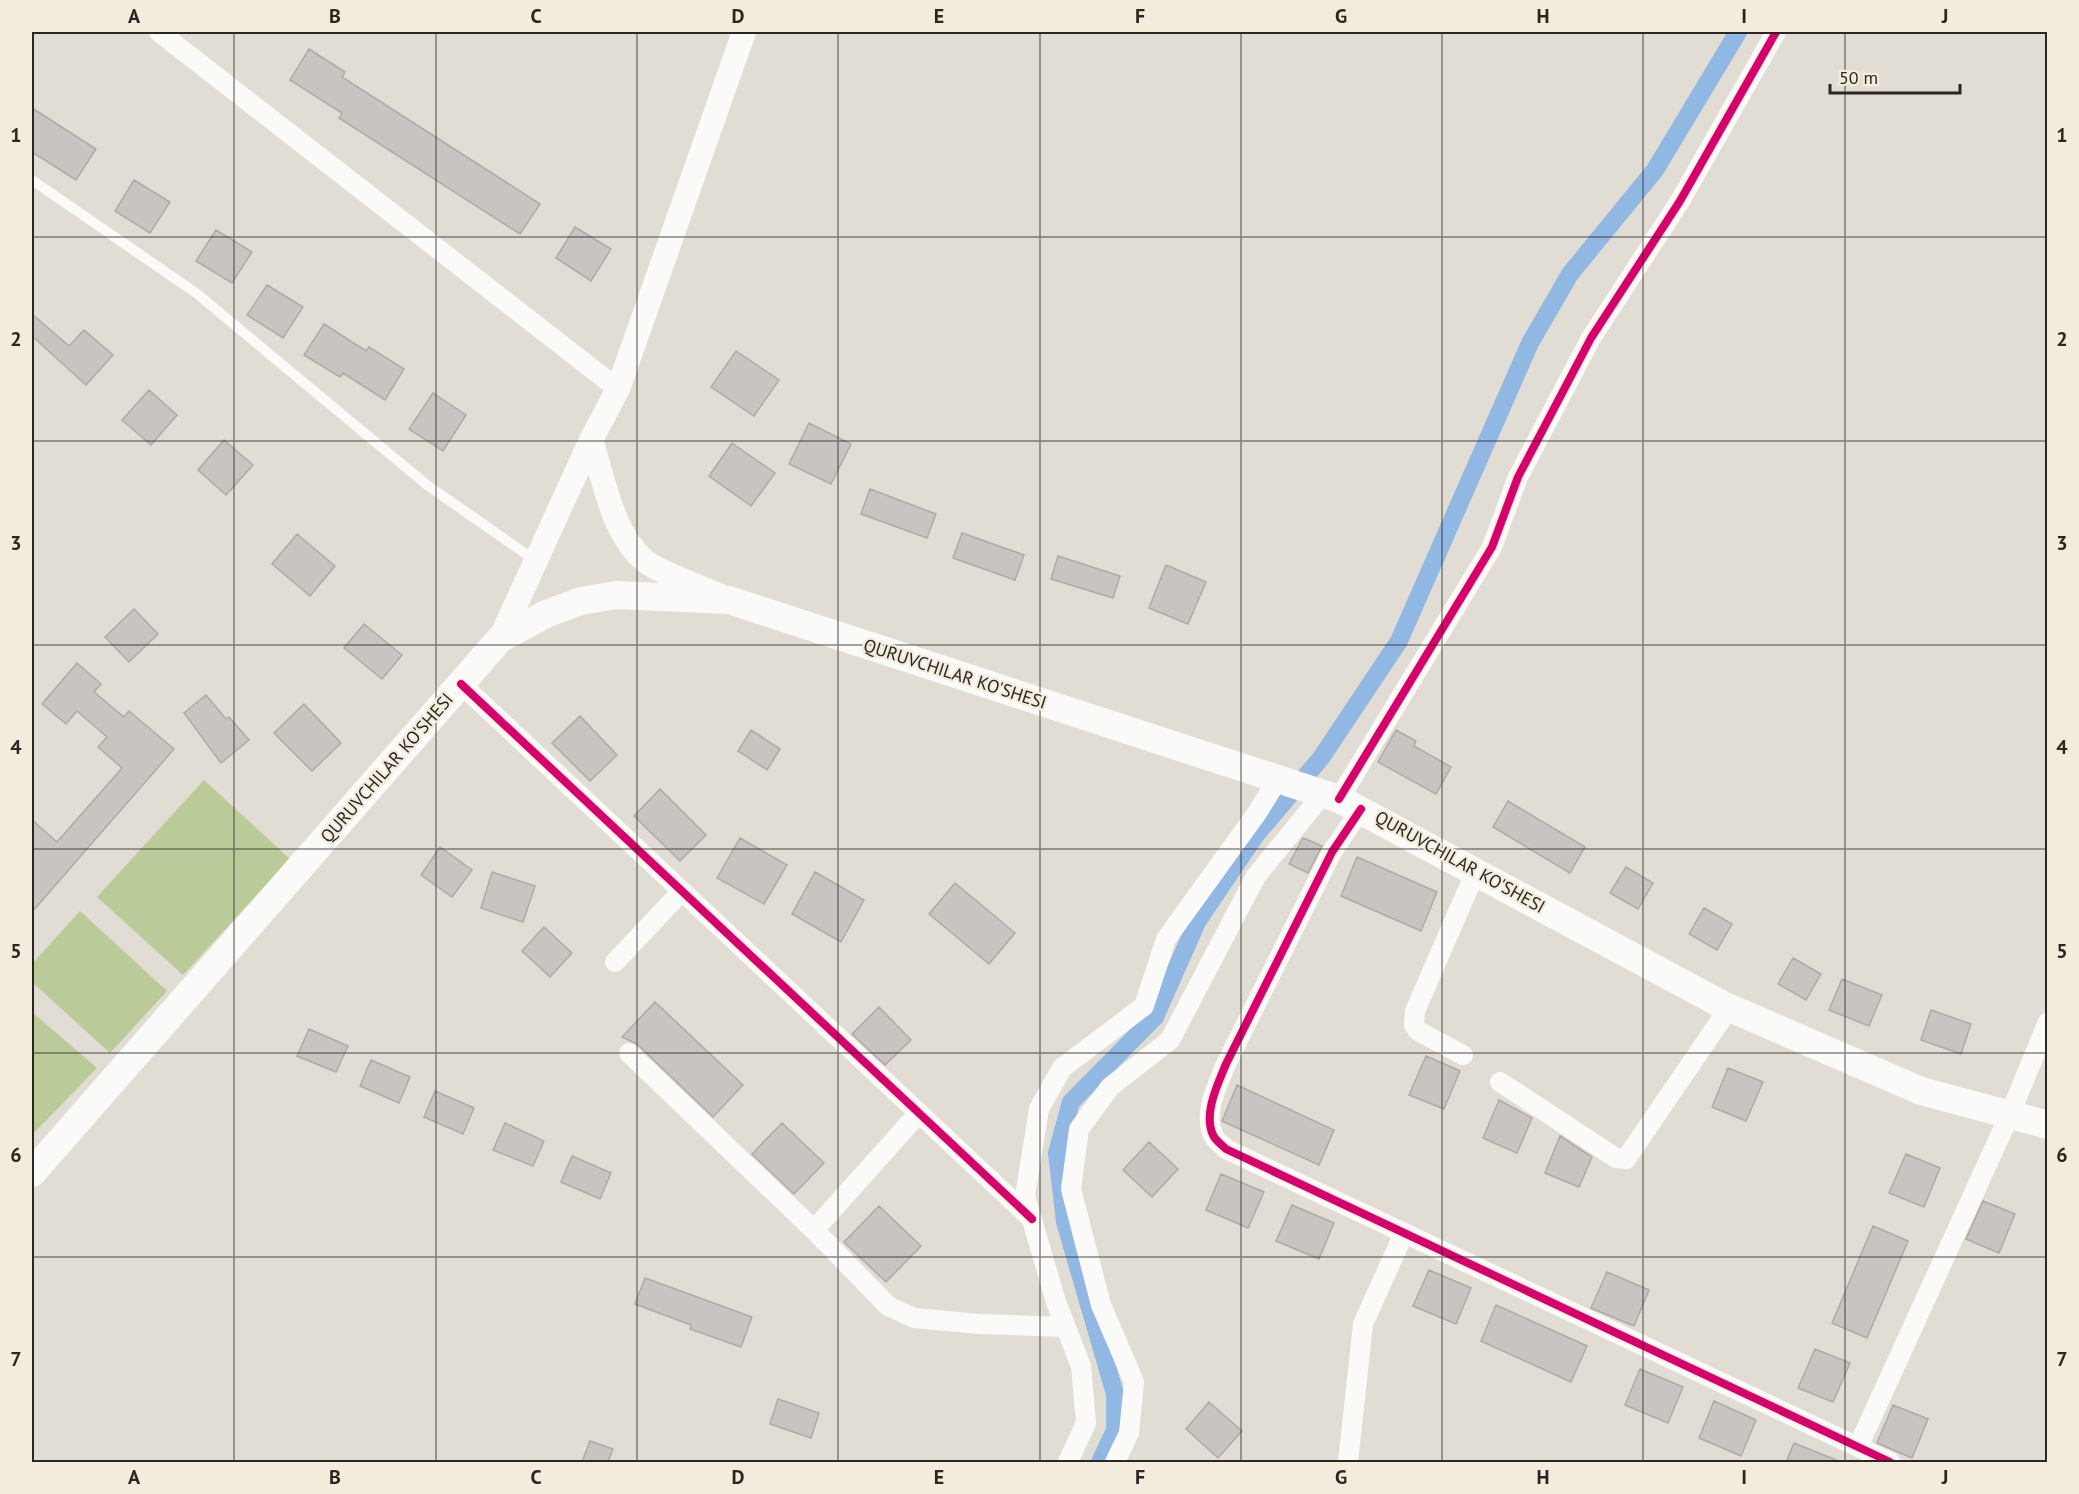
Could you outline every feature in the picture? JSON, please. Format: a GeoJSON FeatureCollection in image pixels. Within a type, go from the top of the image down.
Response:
{"type":"FeatureCollection","features":[{"type":"Feature","properties":{"kind":"main road","name":"QURUVCHILAR KO'SHESI"},"geometry":{"type":"LineString","coordinates":[[32,1173],[500,639],[546,614],[581,601],[616,595],[729,600],[1318,792],[1476,871],[1729,1008],[1921,1091],[2048,1125]]}},
{"type":"Feature","properties":{"kind":"street"},"geometry":{"type":"LineString","coordinates":[[159,32],[618,389]]}},
{"type":"Feature","properties":{"kind":"street"},"geometry":{"type":"LineString","coordinates":[[500,639],[591,440],[618,389],[744,32]]}},
{"type":"Feature","properties":{"kind":"street"},"geometry":{"type":"LineString","coordinates":[[1115,1462],[1129,1433],[1134,1382],[1101,1305],[1071,1189],[1079,1129],[1110,1087],[1170,1040],[1256,876],[1492,547],[1518,477],[1592,338],[1680,201],[1776,32]]}},
{"type":"Feature","properties":{"kind":"street"},"geometry":{"type":"LineString","coordinates":[[591,440],[615,516],[627,541],[646,562],[729,600]]}},
{"type":"Feature","properties":{"kind":"street"},"geometry":{"type":"LineString","coordinates":[[461,684],[917,1115],[1032,1220]]}},
{"type":"Feature","properties":{"kind":"street"},"geometry":{"type":"LineString","coordinates":[[1068,1462],[1086,1423],[1081,1366],[1065,1326],[1026,1196],[1039,1109],[1062,1068],[1144,1006],[1166,939],[1257,813],[1318,792]]}},
{"type":"Feature","properties":{"kind":"street"},"geometry":{"type":"LineString","coordinates":[[1318,792],[1332,852],[1226,1064],[1213,1097],[1211,1123],[1213,1136],[1226,1149],[1890,1462]]}},
{"type":"Feature","properties":{"kind":"street"},"geometry":{"type":"LineString","coordinates":[[1463,1055],[1418,1031],[1414,1025],[1415,1011],[1476,871]]}},
{"type":"Feature","properties":{"kind":"street"},"geometry":{"type":"LineString","coordinates":[[615,962],[681,892]]}},
{"type":"Feature","properties":{"kind":"street"},"geometry":{"type":"LineString","coordinates":[[1500,1082],[1616,1158],[1626,1159],[1729,1008]]}},
{"type":"Feature","properties":{"kind":"street"},"geometry":{"type":"LineString","coordinates":[[1858,1447],[2010,1114],[2048,1022]]}},
{"type":"Feature","properties":{"kind":"street"},"geometry":{"type":"LineString","coordinates":[[629,1053],[814,1230],[888,1306],[914,1318],[980,1324],[1065,1326]]}},
{"type":"Feature","properties":{"kind":"street"},"geometry":{"type":"LineString","coordinates":[[814,1230],[917,1115]]}},
{"type":"Feature","properties":{"kind":"street"},"geometry":{"type":"LineString","coordinates":[[1348,1462],[1362,1324],[1404,1233]]}},
{"type":"Feature","properties":{"kind":"lane"},"geometry":{"type":"LineString","coordinates":[[32,180],[195,293],[427,485],[536,561]]}},
{"type":"Feature","properties":{"kind":"green space"},"geometry":{"type":"Polygon","coordinates":[[[204,780],[290,859],[183,975],[97,897],[204,780]]]}},
{"type":"Feature","properties":{"kind":"green space"},"geometry":{"type":"Polygon","coordinates":[[[80,911],[167,991],[110,1053],[32,982],[32,964],[80,911]]]}},
{"type":"Feature","properties":{"kind":"green space"},"geometry":{"type":"Polygon","coordinates":[[[32,1012],[97,1068],[32,1135],[32,1012]]]}},
{"type":"Feature","properties":{"kind":"building"},"geometry":{"type":"Polygon","coordinates":[[[309,49],[345,72],[342,77],[540,204],[520,234],[339,118],[342,113],[290,80],[309,49]]]}},
{"type":"Feature","properties":{"kind":"building"},"geometry":{"type":"Polygon","coordinates":[[[32,108],[96,149],[76,180],[32,152],[32,108]]]}},
{"type":"Feature","properties":{"kind":"building"},"geometry":{"type":"Polygon","coordinates":[[[134,180],[170,202],[150,233],[115,211],[134,180]]]}},
{"type":"Feature","properties":{"kind":"building"},"geometry":{"type":"Polygon","coordinates":[[[575,227],[611,249],[591,281],[556,258],[575,227]]]}},
{"type":"Feature","properties":{"kind":"building"},"geometry":{"type":"Polygon","coordinates":[[[216,230],[252,252],[232,283],[196,261],[216,230]]]}},
{"type":"Feature","properties":{"kind":"building"},"geometry":{"type":"Polygon","coordinates":[[[267,285],[303,307],[283,338],[247,315],[267,285]]]}},
{"type":"Feature","properties":{"kind":"building"},"geometry":{"type":"Polygon","coordinates":[[[32,314],[69,346],[84,330],[113,355],[86,385],[32,336],[32,314]]]}},
{"type":"Feature","properties":{"kind":"building"},"geometry":{"type":"Polygon","coordinates":[[[324,324],[366,351],[369,347],[404,369],[385,400],[343,373],[340,377],[304,355],[324,324]]]}},
{"type":"Feature","properties":{"kind":"building"},"geometry":{"type":"Polygon","coordinates":[[[736,351],[779,380],[754,416],[711,387],[736,351]]]}},
{"type":"Feature","properties":{"kind":"building"},"geometry":{"type":"Polygon","coordinates":[[[149,390],[177,415],[151,445],[122,420],[149,390]]]}},
{"type":"Feature","properties":{"kind":"building"},"geometry":{"type":"Polygon","coordinates":[[[433,393],[466,415],[443,451],[409,429],[433,393]]]}},
{"type":"Feature","properties":{"kind":"building"},"geometry":{"type":"Polygon","coordinates":[[[809,423],[851,444],[831,484],[789,464],[809,423]]]}},
{"type":"Feature","properties":{"kind":"building"},"geometry":{"type":"Polygon","coordinates":[[[224,440],[253,465],[226,495],[198,470],[224,440]]]}},
{"type":"Feature","properties":{"kind":"building"},"geometry":{"type":"Polygon","coordinates":[[[732,443],[775,473],[751,506],[709,476],[732,443]]]}},
{"type":"Feature","properties":{"kind":"building"},"geometry":{"type":"Polygon","coordinates":[[[870,489],[936,514],[927,538],[861,514],[870,489]]]}},
{"type":"Feature","properties":{"kind":"building"},"geometry":{"type":"Polygon","coordinates":[[[962,533],[1024,555],[1015,580],[953,558],[962,533]]]}},
{"type":"Feature","properties":{"kind":"building"},"geometry":{"type":"Polygon","coordinates":[[[297,534],[335,566],[310,596],[272,564],[297,534]]]}},
{"type":"Feature","properties":{"kind":"building"},"geometry":{"type":"Polygon","coordinates":[[[1058,556],[1120,576],[1113,598],[1051,579],[1058,556]]]}},
{"type":"Feature","properties":{"kind":"building"},"geometry":{"type":"Polygon","coordinates":[[[1166,565],[1206,582],[1188,624],[1149,608],[1166,565]]]}},
{"type":"Feature","properties":{"kind":"building"},"geometry":{"type":"Polygon","coordinates":[[[134,609],[158,634],[129,662],[105,637],[134,609]]]}},
{"type":"Feature","properties":{"kind":"building"},"geometry":{"type":"Polygon","coordinates":[[[364,624],[402,655],[382,679],[344,648],[364,624]]]}},
{"type":"Feature","properties":{"kind":"building"},"geometry":{"type":"Polygon","coordinates":[[[77,663],[101,684],[94,692],[124,717],[129,711],[174,749],[32,912],[32,820],[57,842],[122,768],[98,747],[107,737],[77,711],[66,724],[42,704],[77,663]]]}},
{"type":"Feature","properties":{"kind":"building"},"geometry":{"type":"Polygon","coordinates":[[[206,695],[226,719],[229,717],[249,740],[221,763],[184,713],[206,695]]]}},
{"type":"Feature","properties":{"kind":"building"},"geometry":{"type":"Polygon","coordinates":[[[304,704],[341,743],[312,771],[274,733],[304,704]]]}},
{"type":"Feature","properties":{"kind":"building"},"geometry":{"type":"Polygon","coordinates":[[[580,716],[617,755],[590,781],[552,743],[580,716]]]}},
{"type":"Feature","properties":{"kind":"building"},"geometry":{"type":"Polygon","coordinates":[[[751,730],[780,749],[767,770],[738,751],[751,730]]]}},
{"type":"Feature","properties":{"kind":"building"},"geometry":{"type":"Polygon","coordinates":[[[1396,730],[1416,741],[1414,746],[1451,767],[1436,794],[1378,762],[1396,730]]]}},
{"type":"Feature","properties":{"kind":"building"},"geometry":{"type":"Polygon","coordinates":[[[660,789],[706,835],[680,861],[634,816],[660,789]]]}},
{"type":"Feature","properties":{"kind":"building"},"geometry":{"type":"Polygon","coordinates":[[[1508,801],[1585,847],[1570,873],[1493,827],[1508,801]]]}},
{"type":"Feature","properties":{"kind":"building"},"geometry":{"type":"Polygon","coordinates":[[[740,838],[787,865],[764,904],[717,878],[740,838]]]}},
{"type":"Feature","properties":{"kind":"building"},"geometry":{"type":"Polygon","coordinates":[[[1303,838],[1322,846],[1308,873],[1289,864],[1303,838]]]}},
{"type":"Feature","properties":{"kind":"building"},"geometry":{"type":"Polygon","coordinates":[[[440,847],[472,870],[452,897],[421,875],[440,847]]]}},
{"type":"Feature","properties":{"kind":"building"},"geometry":{"type":"Polygon","coordinates":[[[1357,857],[1437,892],[1421,931],[1341,896],[1357,857]]]}},
{"type":"Feature","properties":{"kind":"building"},"geometry":{"type":"Polygon","coordinates":[[[1626,867],[1653,883],[1638,909],[1610,893],[1626,867]]]}},
{"type":"Feature","properties":{"kind":"building"},"geometry":{"type":"Polygon","coordinates":[[[492,872],[535,886],[523,922],[481,908],[492,872]]]}},
{"type":"Feature","properties":{"kind":"building"},"geometry":{"type":"Polygon","coordinates":[[[815,872],[864,900],[841,942],[792,914],[815,872]]]}},
{"type":"Feature","properties":{"kind":"building"},"geometry":{"type":"Polygon","coordinates":[[[955,883],[1015,933],[989,964],[929,914],[955,883]]]}},
{"type":"Feature","properties":{"kind":"building"},"geometry":{"type":"Polygon","coordinates":[[[1704,908],[1732,924],[1717,950],[1689,934],[1704,908]]]}},
{"type":"Feature","properties":{"kind":"building"},"geometry":{"type":"Polygon","coordinates":[[[544,927],[572,953],[550,977],[522,951],[544,927]]]}},
{"type":"Feature","properties":{"kind":"building"},"geometry":{"type":"Polygon","coordinates":[[[1793,958],[1821,974],[1806,1000],[1778,984],[1793,958]]]}},
{"type":"Feature","properties":{"kind":"building"},"geometry":{"type":"Polygon","coordinates":[[[1842,979],[1882,995],[1869,1026],[1829,1010],[1842,979]]]}},
{"type":"Feature","properties":{"kind":"building"},"geometry":{"type":"Polygon","coordinates":[[[655,1002],[743,1085],[713,1117],[637,1044],[622,1037],[655,1002]]]}},
{"type":"Feature","properties":{"kind":"building"},"geometry":{"type":"Polygon","coordinates":[[[879,1007],[911,1040],[885,1065],[852,1034],[879,1007]]]}},
{"type":"Feature","properties":{"kind":"building"},"geometry":{"type":"Polygon","coordinates":[[[1931,1010],[1971,1024],[1961,1054],[1921,1040],[1931,1010]]]}},
{"type":"Feature","properties":{"kind":"building"},"geometry":{"type":"Polygon","coordinates":[[[309,1029],[348,1046],[336,1072],[297,1056],[309,1029]]]}},
{"type":"Feature","properties":{"kind":"building"},"geometry":{"type":"Polygon","coordinates":[[[1426,1056],[1460,1071],[1444,1109],[1409,1095],[1426,1056]]]}},
{"type":"Feature","properties":{"kind":"building"},"geometry":{"type":"Polygon","coordinates":[[[371,1060],[410,1077],[399,1103],[360,1086],[371,1060]]]}},
{"type":"Feature","properties":{"kind":"building"},"geometry":{"type":"Polygon","coordinates":[[[1728,1068],[1763,1082],[1746,1121],[1712,1107],[1728,1068]]]}},
{"type":"Feature","properties":{"kind":"building"},"geometry":{"type":"Polygon","coordinates":[[[1237,1085],[1334,1130],[1319,1165],[1222,1121],[1237,1085]]]}},
{"type":"Feature","properties":{"kind":"building"},"geometry":{"type":"Polygon","coordinates":[[[435,1091],[474,1108],[463,1134],[424,1117],[435,1091]]]}},
{"type":"Feature","properties":{"kind":"building"},"geometry":{"type":"Polygon","coordinates":[[[1499,1100],[1532,1118],[1517,1153],[1483,1138],[1499,1100]]]}},
{"type":"Feature","properties":{"kind":"building"},"geometry":{"type":"Polygon","coordinates":[[[505,1123],[544,1141],[533,1166],[493,1150],[505,1123]]]}},
{"type":"Feature","properties":{"kind":"building"},"geometry":{"type":"Polygon","coordinates":[[[782,1123],[824,1163],[794,1194],[752,1154],[782,1123]]]}},
{"type":"Feature","properties":{"kind":"building"},"geometry":{"type":"Polygon","coordinates":[[[1560,1136],[1592,1157],[1579,1187],[1545,1173],[1560,1136]]]}},
{"type":"Feature","properties":{"kind":"building"},"geometry":{"type":"Polygon","coordinates":[[[1149,1142],[1178,1169],[1152,1197],[1123,1170],[1149,1142]]]}},
{"type":"Feature","properties":{"kind":"building"},"geometry":{"type":"Polygon","coordinates":[[[1906,1154],[1940,1168],[1924,1207],[1889,1193],[1906,1154]]]}},
{"type":"Feature","properties":{"kind":"building"},"geometry":{"type":"Polygon","coordinates":[[[572,1156],[611,1173],[600,1199],[561,1182],[572,1156]]]}},
{"type":"Feature","properties":{"kind":"building"},"geometry":{"type":"Polygon","coordinates":[[[1221,1174],[1264,1192],[1248,1228],[1206,1210],[1221,1174]]]}},
{"type":"Feature","properties":{"kind":"building"},"geometry":{"type":"Polygon","coordinates":[[[1983,1201],[2015,1214],[1999,1253],[1966,1239],[1983,1201]]]}},
{"type":"Feature","properties":{"kind":"building"},"geometry":{"type":"Polygon","coordinates":[[[1292,1205],[1334,1223],[1319,1259],[1276,1241],[1292,1205]]]}},
{"type":"Feature","properties":{"kind":"building"},"geometry":{"type":"Polygon","coordinates":[[[879,1206],[921,1246],[886,1282],[844,1242],[879,1206]]]}},
{"type":"Feature","properties":{"kind":"building"},"geometry":{"type":"Polygon","coordinates":[[[1873,1226],[1908,1241],[1867,1338],[1832,1323],[1873,1226]]]}},
{"type":"Feature","properties":{"kind":"building"},"geometry":{"type":"Polygon","coordinates":[[[1429,1270],[1471,1288],[1456,1324],[1413,1306],[1429,1270]]]}},
{"type":"Feature","properties":{"kind":"building"},"geometry":{"type":"Polygon","coordinates":[[[1607,1272],[1649,1290],[1634,1326],[1591,1308],[1607,1272]]]}},
{"type":"Feature","properties":{"kind":"building"},"geometry":{"type":"Polygon","coordinates":[[[645,1278],[752,1317],[741,1347],[690,1329],[691,1325],[635,1304],[645,1278]]]}},
{"type":"Feature","properties":{"kind":"building"},"geometry":{"type":"Polygon","coordinates":[[[1496,1305],[1587,1346],[1571,1382],[1481,1341],[1496,1305]]]}},
{"type":"Feature","properties":{"kind":"building"},"geometry":{"type":"Polygon","coordinates":[[[1815,1349],[1850,1363],[1833,1402],[1798,1388],[1815,1349]]]}},
{"type":"Feature","properties":{"kind":"building"},"geometry":{"type":"Polygon","coordinates":[[[1640,1369],[1683,1387],[1668,1423],[1625,1405],[1640,1369]]]}},
{"type":"Feature","properties":{"kind":"building"},"geometry":{"type":"Polygon","coordinates":[[[778,1399],[819,1413],[811,1438],[770,1424],[778,1399]]]}},
{"type":"Feature","properties":{"kind":"building"},"geometry":{"type":"Polygon","coordinates":[[[1714,1401],[1756,1420],[1741,1456],[1699,1438],[1714,1401]]]}},
{"type":"Feature","properties":{"kind":"building"},"geometry":{"type":"Polygon","coordinates":[[[1209,1402],[1242,1431],[1218,1458],[1186,1429],[1209,1402]]]}},
{"type":"Feature","properties":{"kind":"building"},"geometry":{"type":"Polygon","coordinates":[[[1893,1405],[1928,1419],[1912,1458],[1877,1443],[1893,1405]]]}},
{"type":"Feature","properties":{"kind":"building"},"geometry":{"type":"Polygon","coordinates":[[[590,1441],[613,1449],[608,1462],[582,1462],[590,1441]]]}},
{"type":"Feature","properties":{"kind":"building"},"geometry":{"type":"Polygon","coordinates":[[[1794,1443],[1841,1462],[1786,1462],[1794,1443]]]}},
{"type":"Feature","properties":{"kind":"waterway"},"geometry":{"type":"LineString","coordinates":[[1100,1462],[1115,1430],[1115,1394],[1065,1222],[1057,1153],[1071,1102],[1155,1017],[1197,922],[1255,836],[1321,758],[1399,641],[1530,343],[1570,274],[1655,170],[1738,32]]}},
{"type":"Feature","properties":{"kind":"cycle path"},"geometry":{"type":"LineString","coordinates":[[1339,799],[1492,547],[1518,477],[1591,338],[1680,201],[1776,32]]}},
{"type":"Feature","properties":{"kind":"cycle path"},"geometry":{"type":"LineString","coordinates":[[461,684],[1032,1219]]}},
{"type":"Feature","properties":{"kind":"cycle path"},"geometry":{"type":"LineString","coordinates":[[1361,809],[1332,852],[1226,1064],[1211,1108],[1210,1126],[1215,1139],[1226,1149],[1890,1462]]}}]}
